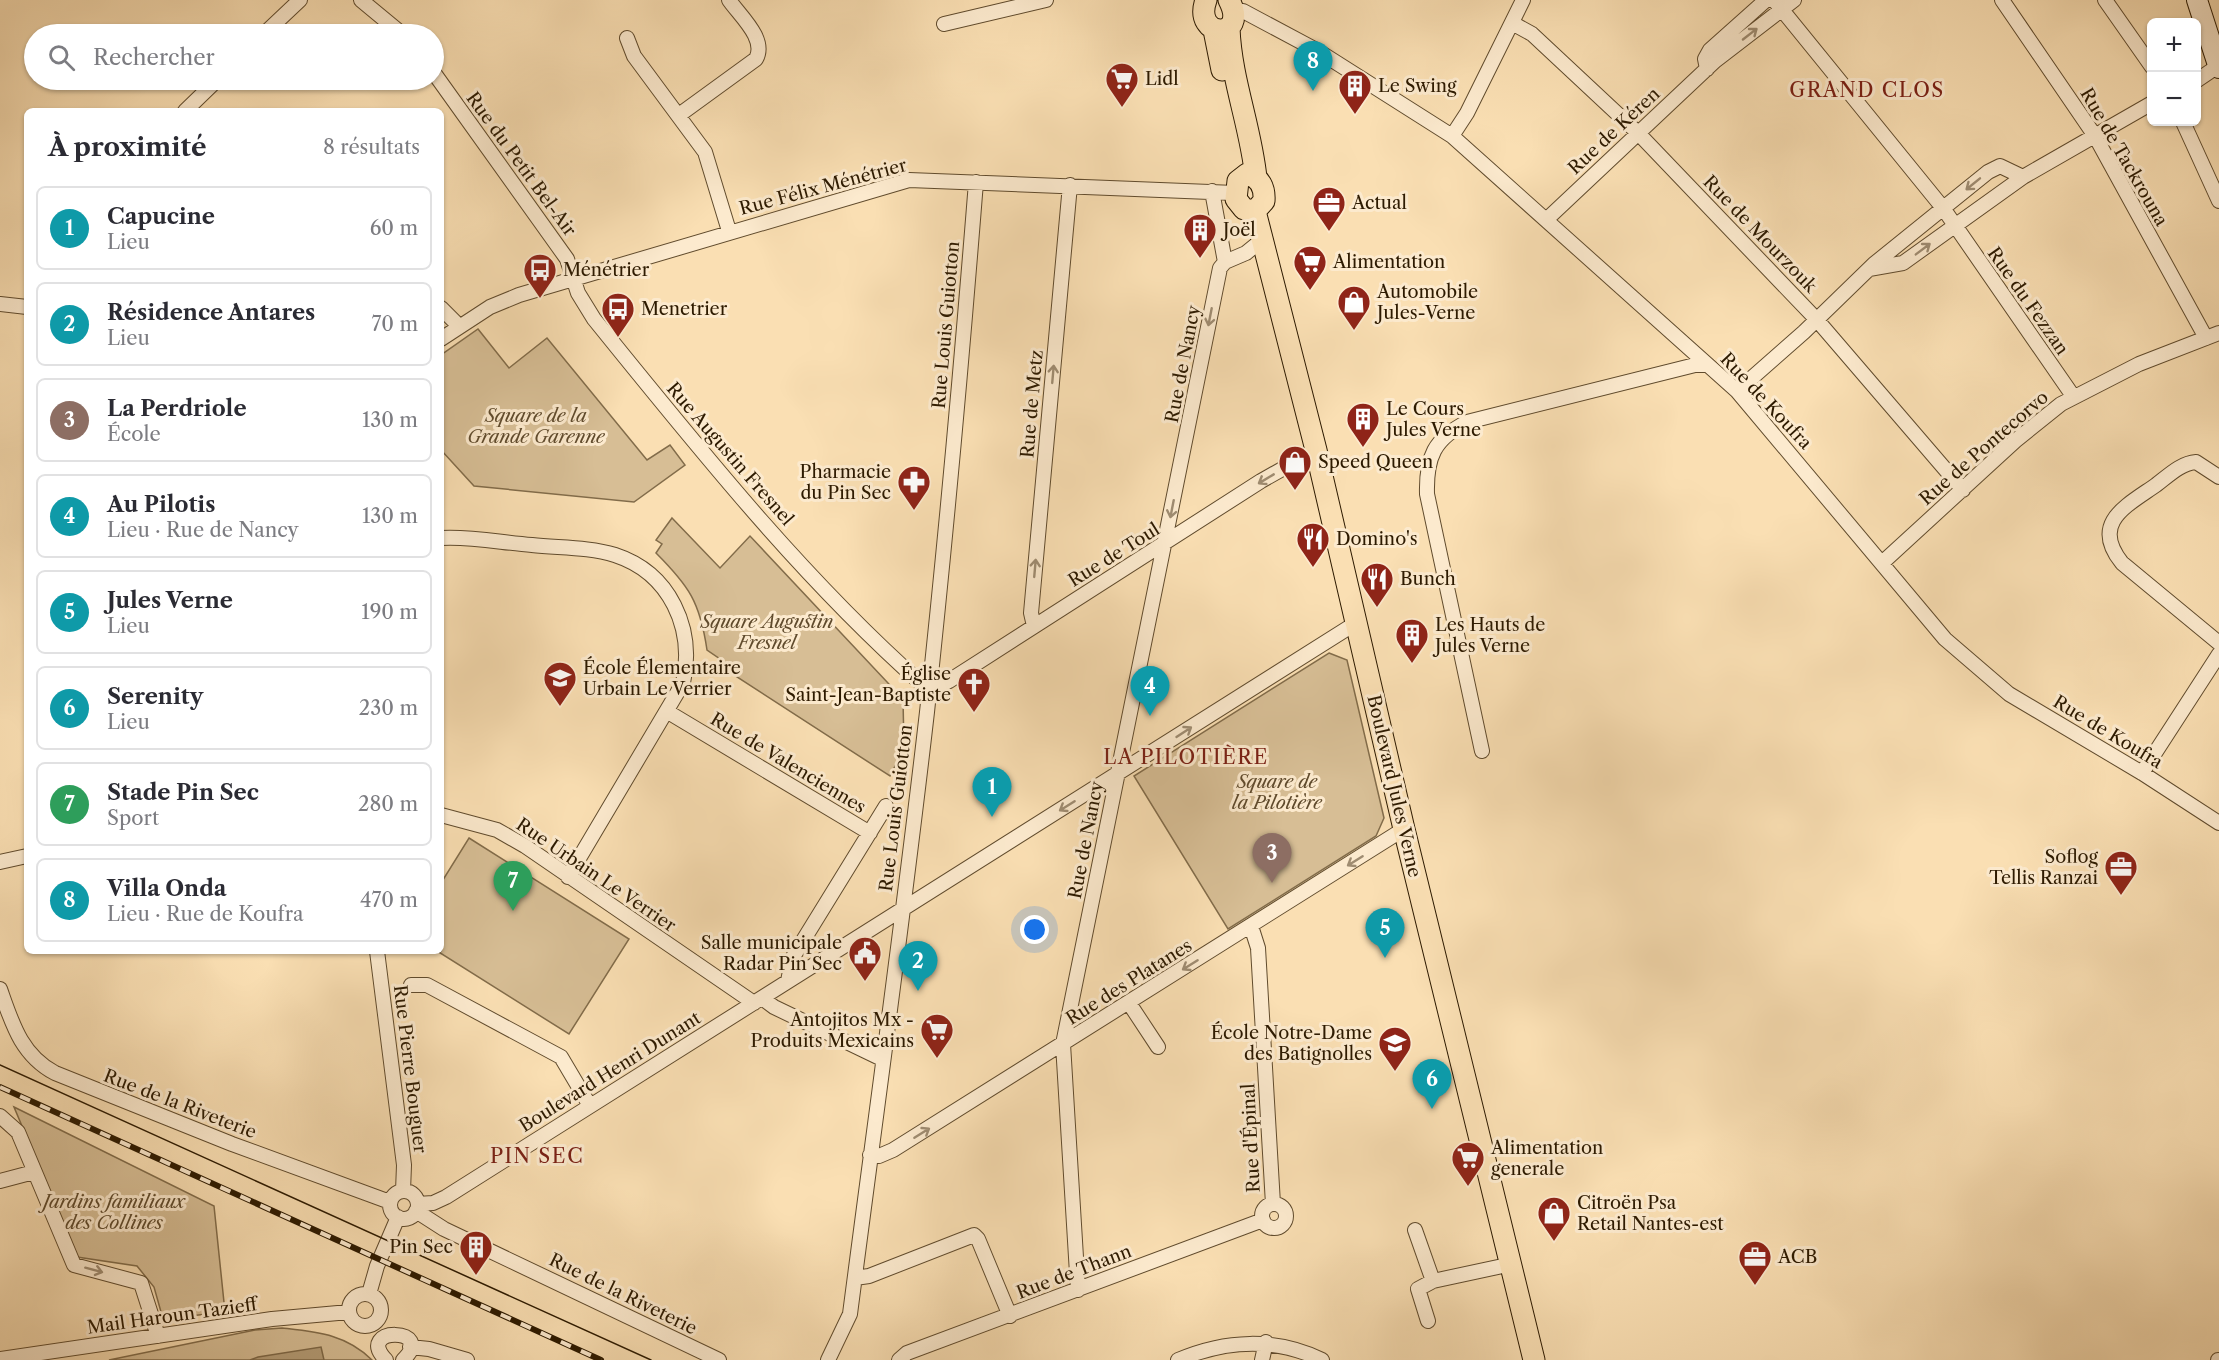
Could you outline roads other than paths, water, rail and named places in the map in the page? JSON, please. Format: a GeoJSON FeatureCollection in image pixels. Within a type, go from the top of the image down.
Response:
{"type":"FeatureCollection","features":[{"type":"Feature","properties":{"kind":"main road"},"geometry":{"type":"LineString","coordinates":[[1206,0],[1204,15],[1226,17],[1244,183]]}},
{"type":"Feature","properties":{"kind":"main road","name":"Boulevard Jules Verne"},"geometry":{"type":"LineString","coordinates":[[1244,183],[1262,186],[1264,196],[1261,206],[1254,211],[1316,450],[1404,830],[1534,1360]]}},
{"type":"Feature","properties":{"kind":"street"},"geometry":{"type":"LineString","coordinates":[[275,24],[300,0]]}},
{"type":"Feature","properties":{"kind":"street"},"geometry":{"type":"LineString","coordinates":[[361,0],[390,24]]}},
{"type":"Feature","properties":{"kind":"street"},"geometry":{"type":"LineString","coordinates":[[679,115],[756,59],[759,52],[757,38],[729,0]]}},
{"type":"Feature","properties":{"kind":"street"},"geometry":{"type":"LineString","coordinates":[[944,24],[1046,0]]}},
{"type":"Feature","properties":{"kind":"street"},"geometry":{"type":"LineString","coordinates":[[1452,136],[1467,113],[1523,0]]}},
{"type":"Feature","properties":{"kind":"street","name":"Rue de Kéren"},"geometry":{"type":"LineString","coordinates":[[1707,69],[1705,59],[1710,50],[1766,0]]}},
{"type":"Feature","properties":{"kind":"street","name":"Rue de Kéren"},"geometry":{"type":"LineString","coordinates":[[1546,220],[1778,5],[1794,0]]}},
{"type":"Feature","properties":{"kind":"street","name":"Rue de Tackrouna"},"geometry":{"type":"LineString","coordinates":[[2002,0],[2095,136],[2212,335]]}},
{"type":"Feature","properties":{"kind":"street"},"geometry":{"type":"LineString","coordinates":[[2105,0],[2147,61]]}},
{"type":"Feature","properties":{"kind":"street"},"geometry":{"type":"LineString","coordinates":[[2197,0],[2218,67],[2201,78]]}},
{"type":"Feature","properties":{"kind":"street"},"geometry":{"type":"LineString","coordinates":[[1778,5],[1943,208]]}},
{"type":"Feature","properties":{"kind":"street","name":"Rue de Koufra"},"geometry":{"type":"LineString","coordinates":[[1226,17],[1244,11],[1318,51],[1452,136],[1737,391],[1945,639],[2009,694],[2142,773],[2219,823]]}},
{"type":"Feature","properties":{"kind":"street","name":"Rue de Mourzouk"},"geometry":{"type":"LineString","coordinates":[[1512,23],[1532,34],[1638,133],[1817,320],[1963,490]]}},
{"type":"Feature","properties":{"kind":"street"},"geometry":{"type":"LineString","coordinates":[[627,38],[634,56],[705,152],[729,231]]}},
{"type":"Feature","properties":{"kind":"street","name":"Rue du Petit Bel-Air"},"geometry":{"type":"LineString","coordinates":[[444,87],[567,259],[575,278]]}},
{"type":"Feature","properties":{"kind":"street"},"geometry":{"type":"LineString","coordinates":[[187,108],[206,90]]}},
{"type":"Feature","properties":{"kind":"street"},"geometry":{"type":"LineString","coordinates":[[1874,265],[1903,263],[2023,177],[2147,105]]}},
{"type":"Feature","properties":{"kind":"street"},"geometry":{"type":"LineString","coordinates":[[2185,126],[2219,199]]}},
{"type":"Feature","properties":{"kind":"street"},"geometry":{"type":"LineString","coordinates":[[1737,391],[1817,320],[1874,265],[1994,168],[2010,169],[2023,177]]}},
{"type":"Feature","properties":{"kind":"street","name":"Rue Félix Ménétrier"},"geometry":{"type":"LineString","coordinates":[[444,337],[490,307],[519,295],[729,231],[909,180],[1212,191],[1244,183]]}},
{"type":"Feature","properties":{"kind":"street","name":"Rue Louis Guiotton"},"geometry":{"type":"LineString","coordinates":[[828,1360],[850,1314],[902,908],[929,686],[958,405],[976,182]]}},
{"type":"Feature","properties":{"kind":"street","name":"Rue de Metz"},"geometry":{"type":"LineString","coordinates":[[1034,626],[1031,613],[1070,185]]}},
{"type":"Feature","properties":{"kind":"street","name":"Rue de Nancy"},"geometry":{"type":"LineString","coordinates":[[1078,1290],[1064,1044],[1220,268],[1225,262],[1212,191]]}},
{"type":"Feature","properties":{"kind":"street","name":"Rue du Fezzan"},"geometry":{"type":"LineString","coordinates":[[1943,208],[2073,396]]}},
{"type":"Feature","properties":{"kind":"street"},"geometry":{"type":"LineString","coordinates":[[1225,262],[1246,253],[1262,240]]}},
{"type":"Feature","properties":{"kind":"street","name":"Rue Augustin Fresnel"},"geometry":{"type":"LineString","coordinates":[[575,278],[578,292],[594,319],[735,493],[894,659],[924,685],[929,686]]}},
{"type":"Feature","properties":{"kind":"street"},"geometry":{"type":"LineString","coordinates":[[0,304],[24,307]]}},
{"type":"Feature","properties":{"kind":"street"},"geometry":{"type":"LineString","coordinates":[[444,310],[459,326]]}},
{"type":"Feature","properties":{"kind":"street","name":"Rue de Pontecorvo"},"geometry":{"type":"LineString","coordinates":[[1882,564],[2016,441],[2073,396],[2139,364],[2212,335]]}},
{"type":"Feature","properties":{"kind":"street"},"geometry":{"type":"LineString","coordinates":[[1482,751],[1427,494],[1426,476],[1430,458],[1438,444],[1448,432],[1467,422],[1695,365],[1708,364]]}},
{"type":"Feature","properties":{"kind":"street","name":"Rue de Toul"},"geometry":{"type":"LineString","coordinates":[[929,686],[949,681],[1261,481],[1316,450]]}},
{"type":"Feature","properties":{"kind":"street"},"geometry":{"type":"LineString","coordinates":[[2219,477],[2196,462],[2182,466],[2123,507],[2112,520],[2109,537],[2111,546],[2122,563],[2219,643]]}},
{"type":"Feature","properties":{"kind":"street"},"geometry":{"type":"LineString","coordinates":[[444,538],[615,555],[647,572],[674,602],[687,638],[688,654],[683,683],[668,712],[568,877]]}},
{"type":"Feature","properties":{"kind":"street","name":"Boulevard Henri Dunant"},"geometry":{"type":"LineString","coordinates":[[417,1207],[446,1197],[1356,622]]}},
{"type":"Feature","properties":{"kind":"street"},"geometry":{"type":"LineString","coordinates":[[2142,773],[2219,654]]}},
{"type":"Feature","properties":{"kind":"street","name":"Rue de Valenciennes"},"geometry":{"type":"LineString","coordinates":[[668,712],[870,833]]}},
{"type":"Feature","properties":{"kind":"street"},"geometry":{"type":"LineString","coordinates":[[788,981],[793,957],[886,806]]}},
{"type":"Feature","properties":{"kind":"street","name":"Rue Urbain Le Verrier"},"geometry":{"type":"LineString","coordinates":[[444,816],[497,831],[525,846],[568,877],[758,1000],[882,1059]]}},
{"type":"Feature","properties":{"kind":"street","name":"Rue des Platanes"},"geometry":{"type":"LineString","coordinates":[[870,1155],[879,1156],[893,1150],[1404,830]]}},
{"type":"Feature","properties":{"kind":"street"},"geometry":{"type":"LineString","coordinates":[[0,862],[24,857]]}},
{"type":"Feature","properties":{"kind":"street","name":"Rue d'Épinal"},"geometry":{"type":"LineString","coordinates":[[1251,926],[1258,948],[1273,1204]]}},
{"type":"Feature","properties":{"kind":"street","name":"Rue Pierre Bouguer"},"geometry":{"type":"LineString","coordinates":[[377,954],[404,1165],[403,1191]]}},
{"type":"Feature","properties":{"kind":"street"},"geometry":{"type":"LineString","coordinates":[[411,985],[427,985],[561,1057],[590,1106]]}},
{"type":"Feature","properties":{"kind":"street","name":"Rue de la Riveterie"},"geometry":{"type":"LineString","coordinates":[[0,989],[23,1046],[49,1070],[232,1144],[390,1202]]}},
{"type":"Feature","properties":{"kind":"street"},"geometry":{"type":"LineString","coordinates":[[1129,1003],[1158,1047]]}},
{"type":"Feature","properties":{"kind":"street"},"geometry":{"type":"LineString","coordinates":[[0,1116],[18,1132],[74,1265],[141,1283],[158,1336]]}},
{"type":"Feature","properties":{"kind":"street"},"geometry":{"type":"LineString","coordinates":[[0,1181],[34,1172]]}},
{"type":"Feature","properties":{"kind":"street"},"geometry":{"type":"LineString","coordinates":[[403,1191],[412,1193],[417,1207],[408,1218],[398,1218],[390,1209],[390,1202],[395,1194],[403,1191]]}},
{"type":"Feature","properties":{"kind":"street","name":"Rue d'Épinal"},"geometry":{"type":"LineString","coordinates":[[1273,1204],[1283,1208],[1286,1215],[1284,1222],[1274,1228],[1267,1226],[1263,1220],[1264,1208],[1273,1204]]}},
{"type":"Feature","properties":{"kind":"street","name":"Rue de la Riveterie"},"geometry":{"type":"LineString","coordinates":[[417,1207],[444,1229],[719,1360]]}},
{"type":"Feature","properties":{"kind":"street"},"geometry":{"type":"LineString","coordinates":[[369,1294],[377,1266],[398,1218]]}},
{"type":"Feature","properties":{"kind":"street","name":"Rue de Thann"},"geometry":{"type":"LineString","coordinates":[[899,1360],[907,1353],[1263,1220]]}},
{"type":"Feature","properties":{"kind":"street"},"geometry":{"type":"LineString","coordinates":[[1415,1230],[1432,1281]]}},
{"type":"Feature","properties":{"kind":"street"},"geometry":{"type":"LineString","coordinates":[[855,1278],[869,1276],[974,1235],[978,1239],[1010,1316]]}},
{"type":"Feature","properties":{"kind":"street"},"geometry":{"type":"LineString","coordinates":[[1428,1321],[1418,1289],[1432,1281],[1512,1264]]}},
{"type":"Feature","properties":{"kind":"street"},"geometry":{"type":"LineString","coordinates":[[369,1294],[380,1303],[382,1313],[378,1321],[365,1327],[355,1324],[349,1312],[354,1298],[369,1294]]}},
{"type":"Feature","properties":{"kind":"street","name":"Mail Haroun Tazieff"},"geometry":{"type":"LineString","coordinates":[[0,1359],[272,1319],[349,1312]]}},
{"type":"Feature","properties":{"kind":"street"},"geometry":{"type":"LineString","coordinates":[[382,1313],[388,1317],[398,1333],[407,1338],[407,1354],[429,1349],[467,1360]]}},
{"type":"Feature","properties":{"kind":"street"},"geometry":{"type":"LineString","coordinates":[[365,1327],[368,1335],[383,1354]]}},
{"type":"Feature","properties":{"kind":"street"},"geometry":{"type":"LineString","coordinates":[[383,1354],[385,1336],[398,1333]]}},
{"type":"Feature","properties":{"kind":"street"},"geometry":{"type":"LineString","coordinates":[[1178,1360],[1222,1345],[1266,1342],[1316,1359]]}},
{"type":"Feature","properties":{"kind":"street"},"geometry":{"type":"LineString","coordinates":[[1262,1360],[1266,1342]]}},
{"type":"Feature","properties":{"kind":"tram line"},"geometry":{"type":"LineString","coordinates":[[0,1065],[651,1360]]}},
{"type":"Feature","properties":{"kind":"railway"},"geometry":{"type":"LineString","coordinates":[[0,1087],[601,1360]]}},
{"type":"Feature","properties":{"kind":"place","name":"Villa Onda"},"geometry":{"type":"Point","coordinates":[1313,91]}},
{"type":"Feature","properties":{"kind":"place","name":"Lidl"},"geometry":{"type":"Point","coordinates":[1122,108]}},
{"type":"Feature","properties":{"kind":"place","name":"Le Swing"},"geometry":{"type":"Point","coordinates":[1355,115]}},
{"type":"Feature","properties":{"kind":"place","name":"Actual"},"geometry":{"type":"Point","coordinates":[1329,232]}},
{"type":"Feature","properties":{"kind":"place","name":"Joël"},"geometry":{"type":"Point","coordinates":[1200,259]}},
{"type":"Feature","properties":{"kind":"place","name":"Alimentation"},"geometry":{"type":"Point","coordinates":[1310,291]}},
{"type":"Feature","properties":{"kind":"place","name":"Ménétrier"},"geometry":{"type":"Point","coordinates":[540,299]}},
{"type":"Feature","properties":{"kind":"place","name":"Automobile Jules-Verne"},"geometry":{"type":"Point","coordinates":[1354,331]}},
{"type":"Feature","properties":{"kind":"place","name":"Menetrier"},"geometry":{"type":"Point","coordinates":[618,338]}},
{"type":"Feature","properties":{"kind":"place","name":"Le Cours Jules Verne"},"geometry":{"type":"Point","coordinates":[1363,448]}},
{"type":"Feature","properties":{"kind":"place","name":"Speed Queen"},"geometry":{"type":"Point","coordinates":[1295,491]}},
{"type":"Feature","properties":{"kind":"place","name":"Pharmacie du Pin Sec"},"geometry":{"type":"Point","coordinates":[914,511]}},
{"type":"Feature","properties":{"kind":"place","name":"Domino's"},"geometry":{"type":"Point","coordinates":[1313,568]}},
{"type":"Feature","properties":{"kind":"place","name":"Bunch"},"geometry":{"type":"Point","coordinates":[1377,608]}},
{"type":"Feature","properties":{"kind":"place","name":"Les Hauts de Jules Verne"},"geometry":{"type":"Point","coordinates":[1412,664]}},
{"type":"Feature","properties":{"kind":"place","name":"École Élementaire Urbain Le Verrier"},"geometry":{"type":"Point","coordinates":[560,707]}},
{"type":"Feature","properties":{"kind":"place","name":"Église Saint-Jean-Baptiste"},"geometry":{"type":"Point","coordinates":[974,713]}},
{"type":"Feature","properties":{"kind":"place","name":"Au Pilotis"},"geometry":{"type":"Point","coordinates":[1150,716]}},
{"type":"Feature","properties":{"kind":"place","name":"Capucine"},"geometry":{"type":"Point","coordinates":[992,817]}},
{"type":"Feature","properties":{"kind":"place","name":"La Perdriole"},"geometry":{"type":"Point","coordinates":[1272,883]}},
{"type":"Feature","properties":{"kind":"place","name":"Soflog Tellis Ranzai"},"geometry":{"type":"Point","coordinates":[2121,896]}},
{"type":"Feature","properties":{"kind":"place","name":"Stade Pin Sec"},"geometry":{"type":"Point","coordinates":[513,911]}},
{"type":"Feature","properties":{"kind":"place","name":"Jules Verne"},"geometry":{"type":"Point","coordinates":[1385,958]}},
{"type":"Feature","properties":{"kind":"place","name":"Salle municipale Radar Pin Sec"},"geometry":{"type":"Point","coordinates":[865,982]}},
{"type":"Feature","properties":{"kind":"place","name":"Résidence Antares"},"geometry":{"type":"Point","coordinates":[918,991]}},
{"type":"Feature","properties":{"kind":"place","name":"Antojitos Mx - Produits Mexicains"},"geometry":{"type":"Point","coordinates":[937,1059]}},
{"type":"Feature","properties":{"kind":"place","name":"École Notre-Dame des Batignolles"},"geometry":{"type":"Point","coordinates":[1395,1072]}},
{"type":"Feature","properties":{"kind":"place","name":"Serenity"},"geometry":{"type":"Point","coordinates":[1432,1109]}},
{"type":"Feature","properties":{"kind":"place","name":"Alimentation generale"},"geometry":{"type":"Point","coordinates":[1468,1187]}},
{"type":"Feature","properties":{"kind":"place","name":"Citroën Psa Retail Nantes-est"},"geometry":{"type":"Point","coordinates":[1554,1242]}},
{"type":"Feature","properties":{"kind":"place","name":"Pin Sec"},"geometry":{"type":"Point","coordinates":[476,1276]}},
{"type":"Feature","properties":{"kind":"place","name":"ACB"},"geometry":{"type":"Point","coordinates":[1755,1286]}},
{"type":"Feature","properties":{"kind":"district","name":"GRAND CLOS"},"geometry":{"type":"Point","coordinates":[1867,90]}},
{"type":"Feature","properties":{"kind":"district","name":"LA PILOTIÈRE"},"geometry":{"type":"Point","coordinates":[1186,757]}},
{"type":"Feature","properties":{"kind":"district","name":"PIN SEC"},"geometry":{"type":"Point","coordinates":[537,1156]}},
{"type":"Feature","properties":{"kind":"park label","name":"Square de la Grande Garenne"},"geometry":{"type":"Point","coordinates":[536,426]}},
{"type":"Feature","properties":{"kind":"park label","name":"Square Augustin Fresnel"},"geometry":{"type":"Point","coordinates":[767,632]}},
{"type":"Feature","properties":{"kind":"park label","name":"Square de la Pilotière"},"geometry":{"type":"Point","coordinates":[1277,792]}},
{"type":"Feature","properties":{"kind":"park label","name":"Jardins familiaux des Collines"},"geometry":{"type":"Point","coordinates":[114,1212]}}]}
